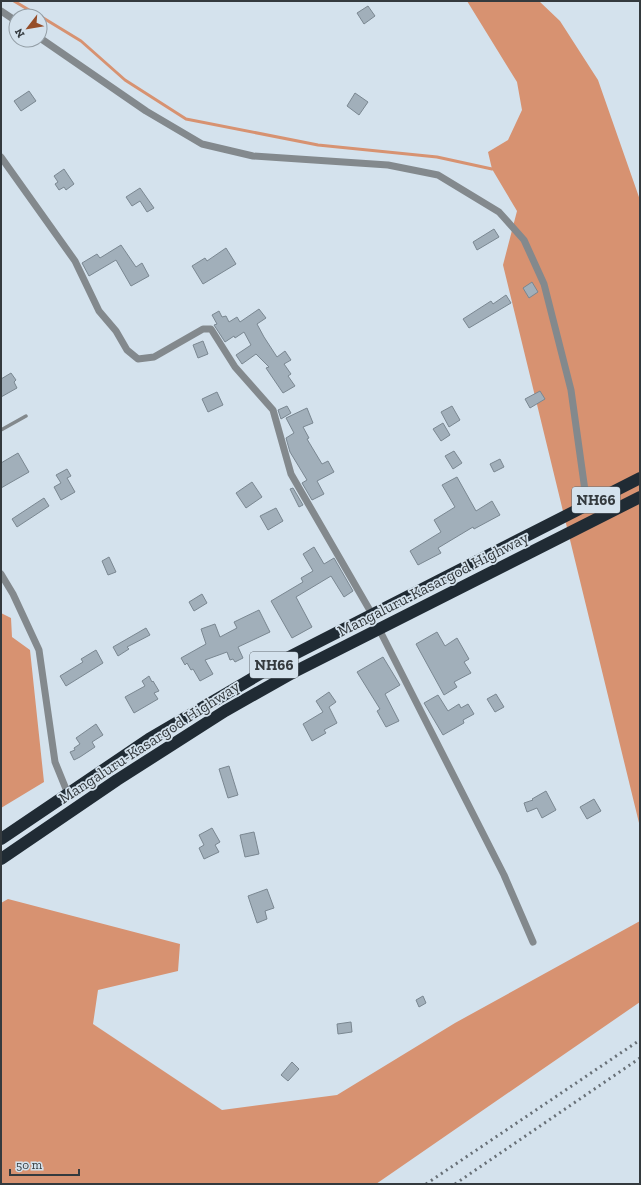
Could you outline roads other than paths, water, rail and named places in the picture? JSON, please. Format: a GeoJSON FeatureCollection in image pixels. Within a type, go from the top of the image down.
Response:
{"type":"FeatureCollection","features":[{"type":"Feature","properties":{"kind":"highway","name":"NH66"},"geometry":{"type":"LineString","coordinates":[[1,839],[149,738],[286,658],[640,478]]}},
{"type":"Feature","properties":{"kind":"highway","name":"Mangaluru-Kasargod Highway"},"geometry":{"type":"LineString","coordinates":[[1,859],[157,754],[225,711],[294,672],[640,497]]}},
{"type":"Feature","properties":{"kind":"street"},"geometry":{"type":"LineString","coordinates":[[48,44],[146,111],[202,144],[253,156],[388,165],[438,175],[499,212],[524,240],[544,284],[571,390],[587,505]]}},
{"type":"Feature","properties":{"kind":"street"},"geometry":{"type":"LineString","coordinates":[[1,157],[75,261],[99,311],[116,331],[127,350],[138,359],[154,357],[203,328],[211,329],[234,367],[273,410],[291,474],[372,614]]}},
{"type":"Feature","properties":{"kind":"street"},"geometry":{"type":"LineString","coordinates":[[1,574],[13,594],[40,650],[55,762],[68,794]]}},
{"type":"Feature","properties":{"kind":"street"},"geometry":{"type":"LineString","coordinates":[[379,629],[504,874],[533,942]]}},
{"type":"Feature","properties":{"kind":"lane"},"geometry":{"type":"LineString","coordinates":[[1,430],[26,416]]}},
{"type":"Feature","properties":{"kind":"waterway"},"geometry":{"type":"LineString","coordinates":[[14,1],[26,8]]}},
{"type":"Feature","properties":{"kind":"waterway"},"geometry":{"type":"LineString","coordinates":[[48,21],[81,41],[125,80],[186,119],[318,145],[437,157],[492,169]]}},
{"type":"Feature","properties":{"kind":"railway"},"geometry":{"type":"LineString","coordinates":[[426,1184],[640,1040]]}},
{"type":"Feature","properties":{"kind":"railway"},"geometry":{"type":"LineString","coordinates":[[455,1184],[640,1058]]}}]}
